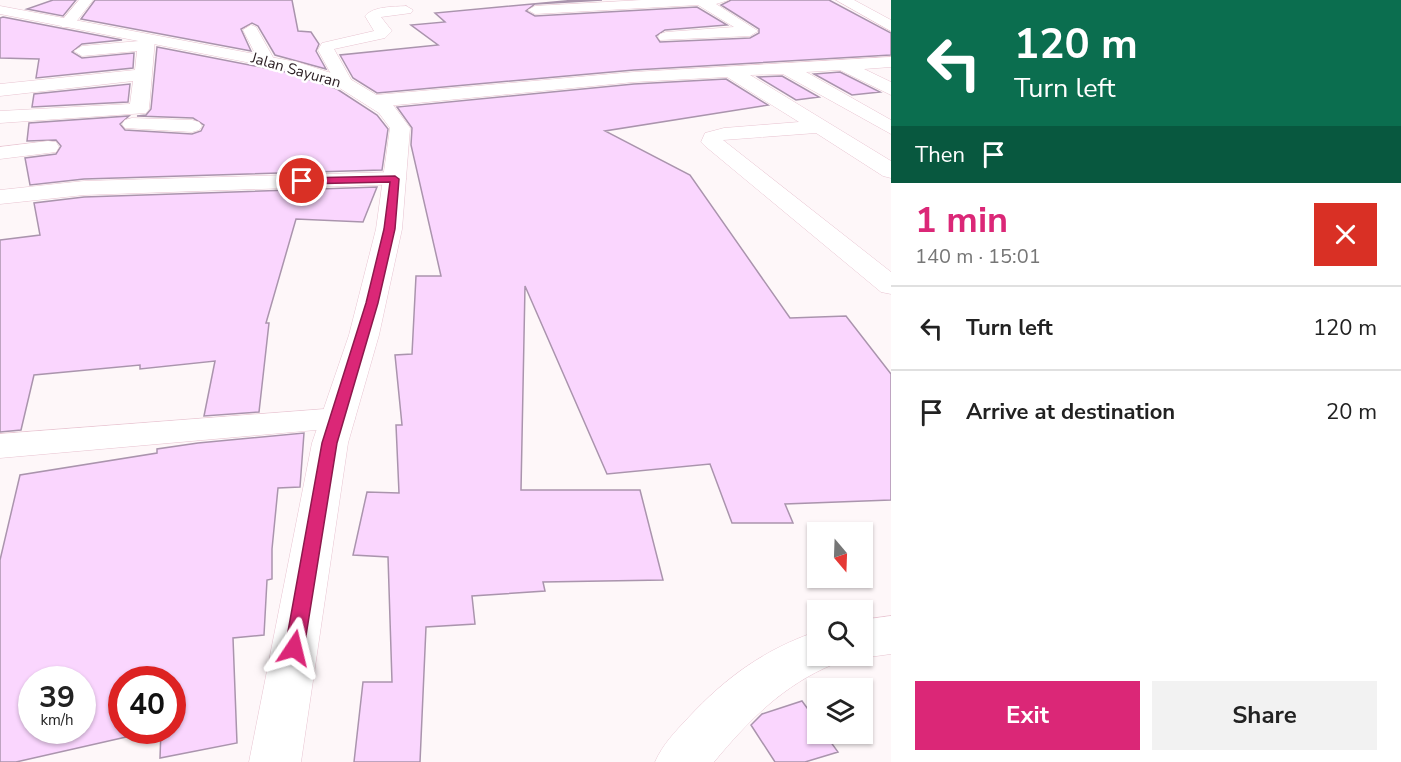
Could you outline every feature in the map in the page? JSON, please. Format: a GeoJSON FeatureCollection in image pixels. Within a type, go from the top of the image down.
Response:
{"type":"FeatureCollection","features":[{"type":"Feature","properties":{"kind":"street"},"geometry":{"type":"LineString","coordinates":[[67,24],[86,0]]}},
{"type":"Feature","properties":{"kind":"street"},"geometry":{"type":"LineString","coordinates":[[536,10],[722,0]]}},
{"type":"Feature","properties":{"kind":"street"},"geometry":{"type":"LineString","coordinates":[[843,0],[891,26]]}},
{"type":"Feature","properties":{"kind":"street"},"geometry":{"type":"LineString","coordinates":[[666,37],[750,31],[701,1]]}},
{"type":"Feature","properties":{"kind":"street"},"geometry":{"type":"LineString","coordinates":[[344,83],[326,50],[328,46],[379,35],[384,31],[372,16],[378,13],[406,10]]}},
{"type":"Feature","properties":{"kind":"street","name":"Jalan Sayuran"},"geometry":{"type":"LineString","coordinates":[[3,12],[146,42],[266,60],[344,83],[386,109],[400,128],[389,229],[372,303],[330,443],[274,762]]}},
{"type":"Feature","properties":{"kind":"street"},"geometry":{"type":"LineString","coordinates":[[251,30],[266,60]]}},
{"type":"Feature","properties":{"kind":"street"},"geometry":{"type":"LineString","coordinates":[[710,35],[764,69]]}},
{"type":"Feature","properties":{"kind":"street"},"geometry":{"type":"LineString","coordinates":[[82,51],[146,42],[132,122]]}},
{"type":"Feature","properties":{"kind":"street"},"geometry":{"type":"LineString","coordinates":[[376,101],[634,77],[891,62]]}},
{"type":"Feature","properties":{"kind":"street"},"geometry":{"type":"LineString","coordinates":[[844,65],[891,89]]}},
{"type":"Feature","properties":{"kind":"street"},"geometry":{"type":"LineString","coordinates":[[786,68],[891,128]]}},
{"type":"Feature","properties":{"kind":"street"},"geometry":{"type":"LineString","coordinates":[[732,72],[891,171]]}},
{"type":"Feature","properties":{"kind":"street"},"geometry":{"type":"LineString","coordinates":[[0,90],[142,75]]}},
{"type":"Feature","properties":{"kind":"street"},"geometry":{"type":"LineString","coordinates":[[1,118],[192,126]]}},
{"type":"Feature","properties":{"kind":"street"},"geometry":{"type":"LineString","coordinates":[[821,127],[724,134],[711,137],[712,142],[891,286]]}},
{"type":"Feature","properties":{"kind":"street"},"geometry":{"type":"LineString","coordinates":[[0,153],[48,147]]}},
{"type":"Feature","properties":{"kind":"street"},"geometry":{"type":"LineString","coordinates":[[0,197],[84,188],[395,179]]}},
{"type":"Feature","properties":{"kind":"street"},"geometry":{"type":"LineString","coordinates":[[0,446],[286,421],[338,419]]}},
{"type":"Feature","properties":{"kind":"street"},"geometry":{"type":"LineString","coordinates":[[873,637],[891,635]]}},
{"type":"Feature","properties":{"kind":"street"},"geometry":{"type":"LineString","coordinates":[[681,762],[748,688],[786,663],[807,654]]}},
{"type":"Feature","properties":{"kind":"building"},"geometry":{"type":"Polygon","coordinates":[[[53,0],[76,0],[63,16],[27,9],[53,0]]]}},
{"type":"Feature","properties":{"kind":"building"},"geometry":{"type":"Polygon","coordinates":[[[95,0],[292,0],[298,31],[311,32],[319,44],[316,51],[326,69],[275,55],[258,26],[252,23],[241,29],[251,51],[81,19],[95,0]]]}},
{"type":"Feature","properties":{"kind":"building"},"geometry":{"type":"Polygon","coordinates":[[[576,0],[602,0],[535,4],[526,11],[535,16],[697,7],[727,25],[665,30],[656,36],[660,42],[750,38],[759,33],[759,29],[721,5],[731,0],[829,0],[891,33],[891,55],[634,70],[377,93],[353,78],[340,55],[438,45],[411,25],[445,22],[435,13],[576,0]]]}},
{"type":"Feature","properties":{"kind":"building"},"geometry":{"type":"Polygon","coordinates":[[[0,18],[122,40],[82,44],[72,52],[82,58],[134,53],[133,68],[36,78],[39,59],[0,58],[0,18]]]}},
{"type":"Feature","properties":{"kind":"building"},"geometry":{"type":"Polygon","coordinates":[[[157,47],[286,72],[337,89],[377,115],[388,129],[382,170],[84,179],[30,185],[25,158],[56,154],[61,146],[56,140],[27,141],[29,123],[129,116],[120,124],[125,130],[192,134],[201,131],[204,125],[193,118],[137,116],[146,115],[151,109],[157,47]]]}},
{"type":"Feature","properties":{"kind":"building"},"geometry":{"type":"Polygon","coordinates":[[[840,72],[880,92],[852,95],[814,74],[840,72]]]}},
{"type":"Feature","properties":{"kind":"building"},"geometry":{"type":"Polygon","coordinates":[[[782,76],[819,97],[796,100],[758,77],[782,76]]]}},
{"type":"Feature","properties":{"kind":"building"},"geometry":{"type":"Polygon","coordinates":[[[726,79],[768,105],[605,131],[690,175],[790,318],[846,316],[891,374],[891,500],[785,504],[793,523],[732,523],[710,464],[607,474],[525,286],[521,490],[640,490],[663,580],[543,582],[545,591],[472,596],[475,624],[426,627],[420,762],[354,762],[363,682],[392,682],[388,557],[353,555],[367,492],[399,493],[396,425],[402,425],[395,355],[412,354],[416,276],[441,276],[411,145],[412,128],[397,107],[634,84],[726,79]]]}},
{"type":"Feature","properties":{"kind":"building"},"geometry":{"type":"Polygon","coordinates":[[[130,84],[128,102],[32,107],[34,94],[130,84]]]}},
{"type":"Feature","properties":{"kind":"building"},"geometry":{"type":"Polygon","coordinates":[[[377,187],[363,222],[296,219],[266,323],[269,323],[259,412],[204,416],[215,361],[140,369],[140,365],[34,375],[21,430],[0,432],[0,240],[40,235],[34,203],[84,197],[377,187]]]}},
{"type":"Feature","properties":{"kind":"building"},"geometry":{"type":"Polygon","coordinates":[[[304,433],[300,487],[278,488],[272,549],[272,579],[267,580],[264,635],[233,638],[237,743],[160,758],[160,744],[186,744],[186,666],[108,666],[108,741],[96,744],[96,666],[18,666],[18,744],[95,744],[16,762],[0,762],[0,560],[20,475],[157,453],[157,449],[304,433]]]}},
{"type":"Feature","properties":{"kind":"building"},"geometry":{"type":"Polygon","coordinates":[[[802,701],[807,708],[807,744],[832,744],[838,752],[805,762],[775,762],[751,725],[762,714],[802,701]]]}},
{"type":"Feature","properties":{"kind":"route"},"geometry":{"type":"LineString","coordinates":[[294,648],[330,443],[350,383],[372,303],[389,229],[395,179],[302,181]]}}]}
